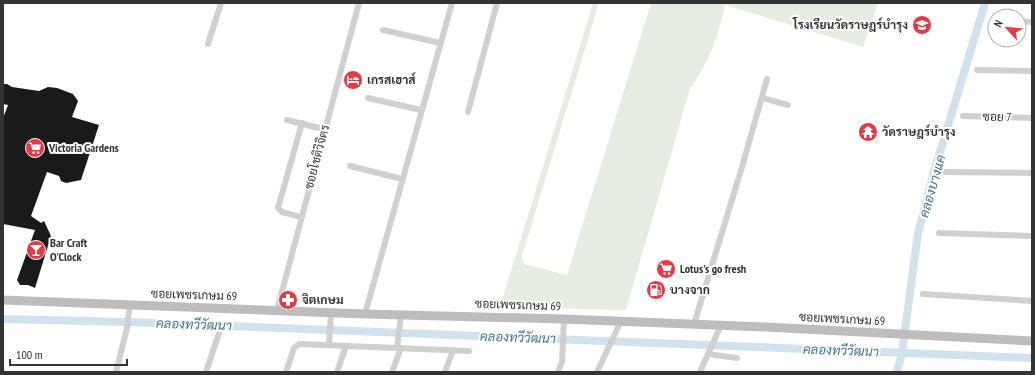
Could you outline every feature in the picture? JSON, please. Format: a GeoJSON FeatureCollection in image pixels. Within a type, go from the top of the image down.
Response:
{"type":"FeatureCollection","features":[{"type":"Feature","properties":{"kind":"main road","name":"ซอยเพชรเกษม 69"},"geometry":{"type":"LineString","coordinates":[[3,300],[130,308],[277,310],[331,316],[365,314],[400,318],[619,325],[694,324],[719,329],[921,334],[1032,341]]}},
{"type":"Feature","properties":{"kind":"street"},"geometry":{"type":"LineString","coordinates":[[208,44],[220,3]]}},
{"type":"Feature","properties":{"kind":"street","name":"ซอยโชติวิจิตร"},"geometry":{"type":"LineString","coordinates":[[277,310],[359,3]]}},
{"type":"Feature","properties":{"kind":"street"},"geometry":{"type":"LineString","coordinates":[[365,314],[452,3]]}},
{"type":"Feature","properties":{"kind":"street"},"geometry":{"type":"LineString","coordinates":[[468,112],[497,3]]}},
{"type":"Feature","properties":{"kind":"street"},"geometry":{"type":"LineString","coordinates":[[383,30],[440,43]]}},
{"type":"Feature","properties":{"kind":"street"},"geometry":{"type":"LineString","coordinates":[[977,70],[1032,71]]}},
{"type":"Feature","properties":{"kind":"street"},"geometry":{"type":"LineString","coordinates":[[694,324],[767,79]]}},
{"type":"Feature","properties":{"kind":"street"},"geometry":{"type":"LineString","coordinates":[[368,98],[421,110]]}},
{"type":"Feature","properties":{"kind":"street"},"geometry":{"type":"LineString","coordinates":[[762,98],[788,105]]}},
{"type":"Feature","properties":{"kind":"street","name":"ซอย 7"},"geometry":{"type":"LineString","coordinates":[[963,116],[1032,118]]}},
{"type":"Feature","properties":{"kind":"street"},"geometry":{"type":"LineString","coordinates":[[287,120],[319,128]]}},
{"type":"Feature","properties":{"kind":"street"},"geometry":{"type":"LineString","coordinates":[[301,217],[282,212],[278,208],[302,123]]}},
{"type":"Feature","properties":{"kind":"street"},"geometry":{"type":"LineString","coordinates":[[350,166],[402,179]]}},
{"type":"Feature","properties":{"kind":"street"},"geometry":{"type":"LineString","coordinates":[[944,172],[1032,173]]}},
{"type":"Feature","properties":{"kind":"street"},"geometry":{"type":"LineString","coordinates":[[939,233],[1032,236]]}},
{"type":"Feature","properties":{"kind":"street"},"geometry":{"type":"LineString","coordinates":[[923,294],[1032,301]]}},
{"type":"Feature","properties":{"kind":"street"},"geometry":{"type":"LineString","coordinates":[[116,372],[127,328],[130,308]]}},
{"type":"Feature","properties":{"kind":"street"},"geometry":{"type":"LineString","coordinates":[[329,345],[331,316]]}},
{"type":"Feature","properties":{"kind":"street"},"geometry":{"type":"LineString","coordinates":[[392,372],[399,348],[398,340],[400,318]]}},
{"type":"Feature","properties":{"kind":"street"},"geometry":{"type":"LineString","coordinates":[[558,372],[562,352],[564,323]]}},
{"type":"Feature","properties":{"kind":"street"},"geometry":{"type":"LineString","coordinates":[[597,372],[619,325]]}},
{"type":"Feature","properties":{"kind":"street"},"geometry":{"type":"LineString","coordinates":[[700,372],[719,329]]}},
{"type":"Feature","properties":{"kind":"street"},"geometry":{"type":"LineString","coordinates":[[206,372],[219,333]]}},
{"type":"Feature","properties":{"kind":"street"},"geometry":{"type":"LineString","coordinates":[[286,372],[296,345],[469,351]]}},
{"type":"Feature","properties":{"kind":"street"},"geometry":{"type":"LineString","coordinates":[[336,372],[346,346]]}},
{"type":"Feature","properties":{"kind":"street"},"geometry":{"type":"LineString","coordinates":[[445,372],[453,350]]}},
{"type":"Feature","properties":{"kind":"street"},"geometry":{"type":"LineString","coordinates":[[708,353],[737,358]]}},
{"type":"Feature","properties":{"kind":"shaded area"},"geometry":{"type":"Polygon","coordinates":[[[593,3],[599,3],[522,256],[524,264],[567,275],[651,3],[878,3],[863,47],[725,5],[720,27],[708,59],[697,79],[690,88],[626,310],[500,307],[593,3]]]}},
{"type":"Feature","properties":{"kind":"building"},"geometry":{"type":"Polygon","coordinates":[[[3,84],[7,84],[12,87],[39,91],[48,87],[57,88],[73,94],[78,101],[72,117],[99,125],[81,180],[66,183],[61,181],[59,176],[47,172],[31,216],[41,223],[44,221],[51,236],[35,288],[28,285],[20,285],[17,280],[35,230],[3,224],[3,118],[8,105],[3,104],[3,84]]]}},
{"type":"Feature","properties":{"kind":"waterway","name":"คลองบางแค"},"geometry":{"type":"LineString","coordinates":[[897,372],[902,353],[918,233],[934,172],[985,3]]}},
{"type":"Feature","properties":{"kind":"waterway","name":"คลองทวีวัฒนา"},"geometry":{"type":"LineString","coordinates":[[3,319],[128,322],[1032,358]]}},
{"type":"Feature","properties":{"kind":"place","name":"โรงเรียนวัดราษฎร์บำรุง"},"geometry":{"type":"Point","coordinates":[922,25]}},
{"type":"Feature","properties":{"kind":"place","name":"เกรสเฮาส์"},"geometry":{"type":"Point","coordinates":[353,80]}},
{"type":"Feature","properties":{"kind":"place","name":"วัดราษฎร์บำรุง"},"geometry":{"type":"Point","coordinates":[868,132]}},
{"type":"Feature","properties":{"kind":"place","name":"Victoria Gardens"},"geometry":{"type":"Point","coordinates":[35,148]}},
{"type":"Feature","properties":{"kind":"place","name":"Bar Craft O'Clock"},"geometry":{"type":"Point","coordinates":[36,250]}},
{"type":"Feature","properties":{"kind":"place","name":"Lotus's go fresh"},"geometry":{"type":"Point","coordinates":[666,269]}},
{"type":"Feature","properties":{"kind":"place","name":"บางจาก"},"geometry":{"type":"Point","coordinates":[656,290]}},
{"type":"Feature","properties":{"kind":"place","name":"จิตเกษม"},"geometry":{"type":"Point","coordinates":[288,300]}}]}
